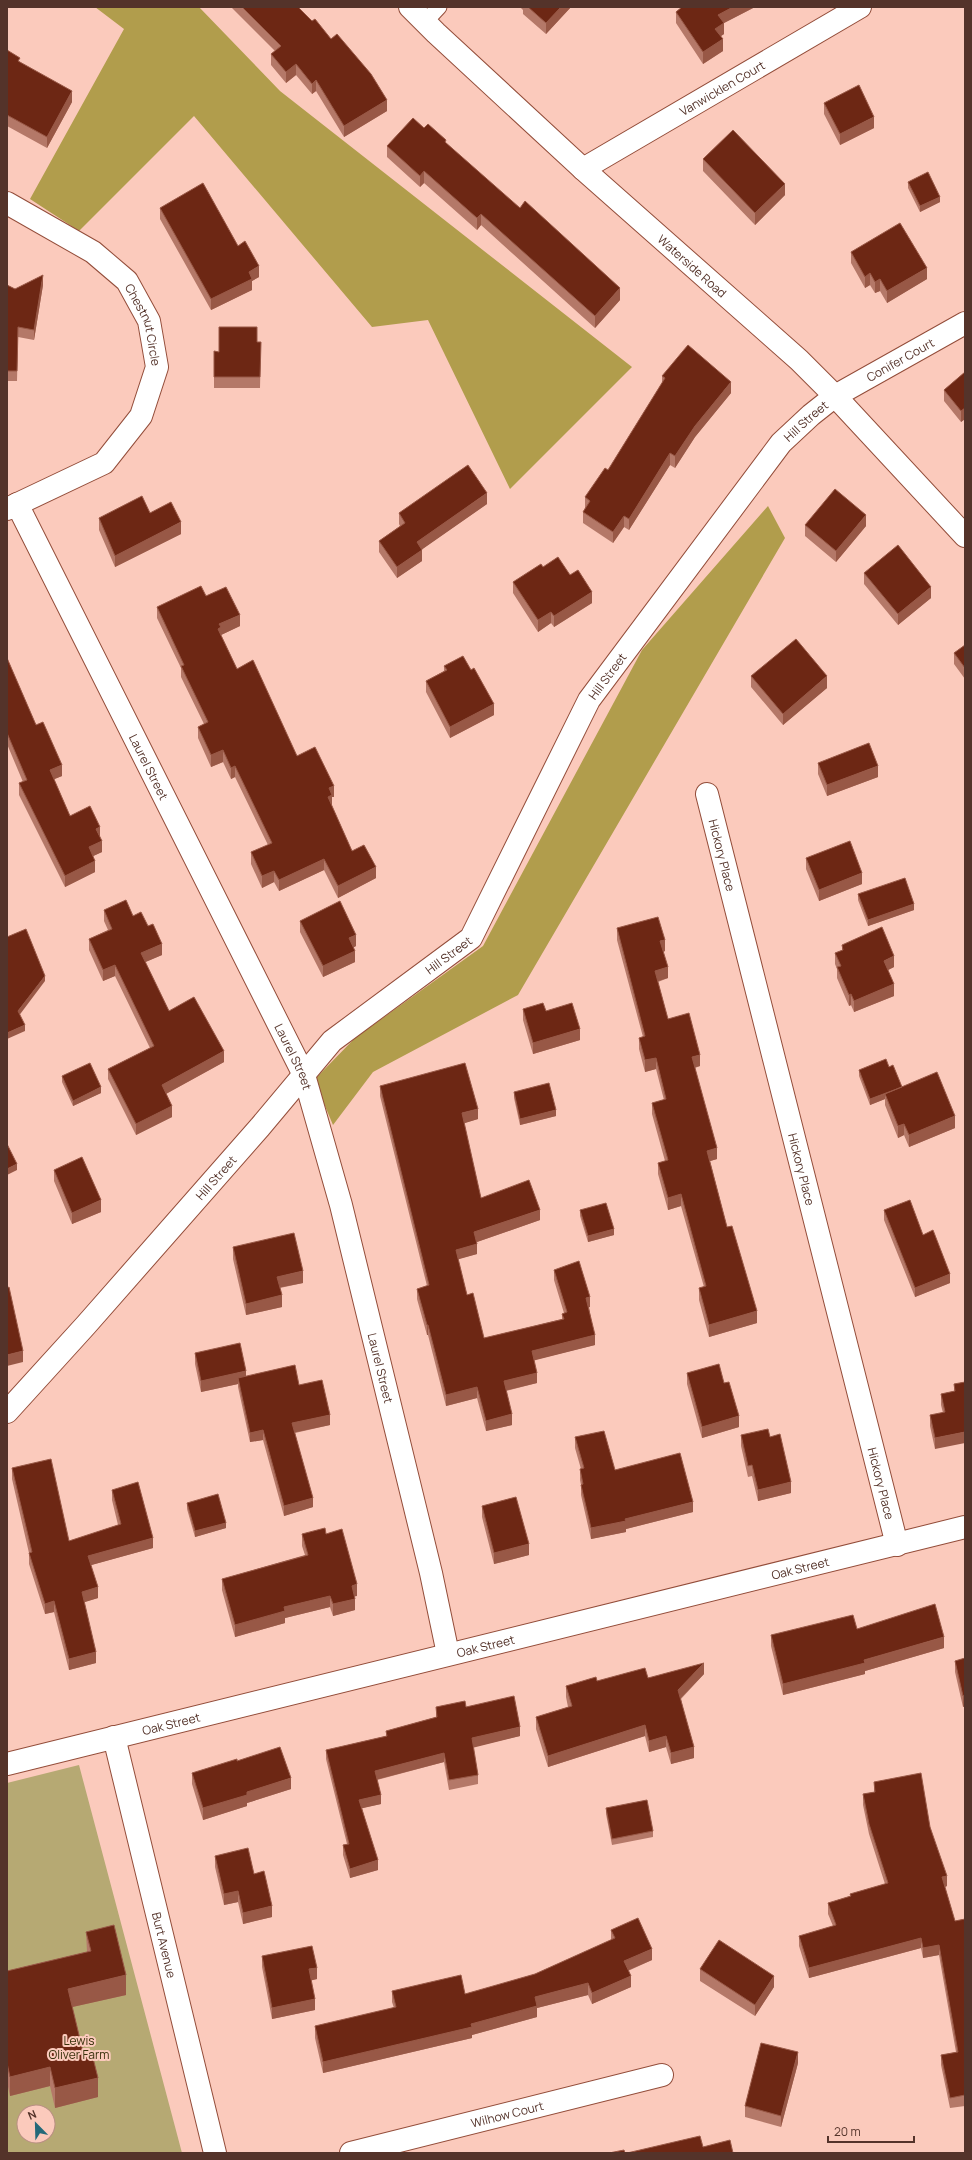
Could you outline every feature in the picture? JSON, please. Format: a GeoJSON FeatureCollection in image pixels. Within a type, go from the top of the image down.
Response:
{"type":"FeatureCollection","features":[{"type":"Feature","properties":{"kind":"street","name":"Vanwicklen Court"},"geometry":{"type":"LineString","coordinates":[[583,169],[860,7]]}},
{"type":"Feature","properties":{"kind":"street","name":"Waterside Road"},"geometry":{"type":"LineString","coordinates":[[424,12],[583,169],[799,360],[835,396],[965,536]]}},
{"type":"Feature","properties":{"kind":"street","name":"Chestnut Circle"},"geometry":{"type":"LineString","coordinates":[[7,203],[93,252],[126,281],[150,321],[157,367],[141,416],[104,463],[12,507]]}},
{"type":"Feature","properties":{"kind":"street","name":"Conifer Court"},"geometry":{"type":"LineString","coordinates":[[835,396],[965,323]]}},
{"type":"Feature","properties":{"kind":"street","name":"Hill Street"},"geometry":{"type":"LineString","coordinates":[[7,1412],[86,1325],[332,1041],[472,938],[589,700],[781,443],[811,415],[835,396]]}},
{"type":"Feature","properties":{"kind":"street","name":"Laurel Street"},"geometry":{"type":"LineString","coordinates":[[12,507],[304,1075],[345,1220],[431,1572],[448,1654]]}},
{"type":"Feature","properties":{"kind":"street","name":"Hickory Place"},"geometry":{"type":"LineString","coordinates":[[707,794],[897,1545]]}},
{"type":"Feature","properties":{"kind":"street","name":"Oak Street"},"geometry":{"type":"LineString","coordinates":[[7,1763],[897,1545],[965,1527]]}},
{"type":"Feature","properties":{"kind":"street","name":"Burt Avenue"},"geometry":{"type":"LineString","coordinates":[[114,1737],[215,2153]]}},
{"type":"Feature","properties":{"kind":"street","name":"Wilhow Court"},"geometry":{"type":"LineString","coordinates":[[351,2153],[662,2075]]}},
{"type":"Feature","properties":{"kind":"green space","name":"Lewis Oliver Farm"},"geometry":{"type":"Polygon","coordinates":[[[79,1765],[182,2153],[7,2153],[7,1783],[79,1765]]]}},
{"type":"Feature","properties":{"kind":"shaded area"},"geometry":{"type":"Polygon","coordinates":[[[95,7],[199,7],[280,91],[632,367],[510,489],[428,320],[372,327],[194,116],[79,231],[30,199],[124,29],[95,7]]]}},
{"type":"Feature","properties":{"kind":"shaded area"},"geometry":{"type":"Polygon","coordinates":[[[768,506],[785,538],[518,995],[373,1072],[333,1125],[314,1080],[355,1038],[483,946],[642,650],[768,506]]]}},
{"type":"Feature","properties":{"kind":"building"},"geometry":{"type":"Polygon","coordinates":[[[242,7],[298,7],[312,21],[315,19],[331,39],[337,34],[371,74],[387,100],[344,126],[316,80],[312,84],[296,64],[286,72],[271,54],[281,46],[242,7]]]}},
{"type":"Feature","properties":{"kind":"building"},"geometry":{"type":"Polygon","coordinates":[[[528,7],[561,7],[546,23],[528,7]]]}},
{"type":"Feature","properties":{"kind":"building"},"geometry":{"type":"Polygon","coordinates":[[[682,7],[733,7],[718,15],[724,23],[715,29],[723,39],[703,52],[676,12],[682,7]]]}},
{"type":"Feature","properties":{"kind":"building"},"geometry":{"type":"Polygon","coordinates":[[[7,50],[20,58],[18,61],[72,91],[47,137],[7,115],[7,50]]]}},
{"type":"Feature","properties":{"kind":"building"},"geometry":{"type":"Polygon","coordinates":[[[859,85],[874,117],[840,134],[824,103],[859,85]]]}},
{"type":"Feature","properties":{"kind":"building"},"geometry":{"type":"Polygon","coordinates":[[[413,118],[424,128],[428,124],[446,140],[445,142],[520,208],[525,201],[620,288],[595,316],[481,214],[477,218],[424,171],[420,176],[387,146],[413,118]]]}},
{"type":"Feature","properties":{"kind":"building"},"geometry":{"type":"Polygon","coordinates":[[[733,130],[785,184],[755,213],[703,159],[733,130]]]}},
{"type":"Feature","properties":{"kind":"building"},"geometry":{"type":"Polygon","coordinates":[[[928,172],[940,197],[920,206],[908,182],[928,172]]]}},
{"type":"Feature","properties":{"kind":"building"},"geometry":{"type":"Polygon","coordinates":[[[203,183],[238,246],[245,241],[259,266],[249,272],[252,279],[211,299],[160,208],[203,183]]]}},
{"type":"Feature","properties":{"kind":"building"},"geometry":{"type":"Polygon","coordinates":[[[900,223],[927,268],[887,291],[880,279],[875,282],[870,273],[865,277],[851,252],[900,223]]]}},
{"type":"Feature","properties":{"kind":"building"},"geometry":{"type":"Polygon","coordinates":[[[43,275],[34,330],[18,327],[17,371],[7,371],[7,285],[15,289],[43,275]]]}},
{"type":"Feature","properties":{"kind":"building"},"geometry":{"type":"Polygon","coordinates":[[[219,327],[257,327],[257,342],[261,342],[260,377],[214,377],[214,351],[219,352],[219,327]]]}},
{"type":"Feature","properties":{"kind":"building"},"geometry":{"type":"Polygon","coordinates":[[[688,345],[731,382],[695,426],[675,456],[670,453],[629,519],[624,516],[613,532],[583,512],[590,501],[585,497],[605,468],[608,470],[665,378],[662,376],[688,345]]]}},
{"type":"Feature","properties":{"kind":"building"},"geometry":{"type":"Polygon","coordinates":[[[965,372],[965,408],[961,411],[944,390],[965,372]]]}},
{"type":"Feature","properties":{"kind":"building"},"geometry":{"type":"Polygon","coordinates":[[[468,465],[487,493],[417,542],[422,550],[397,567],[379,541],[405,523],[399,513],[468,465]]]}},
{"type":"Feature","properties":{"kind":"building"},"geometry":{"type":"Polygon","coordinates":[[[835,489],[866,515],[836,551],[805,525],[835,489]]]}},
{"type":"Feature","properties":{"kind":"building"},"geometry":{"type":"Polygon","coordinates":[[[142,496],[150,513],[171,502],[181,522],[115,556],[99,518],[142,496]]]}},
{"type":"Feature","properties":{"kind":"building"},"geometry":{"type":"Polygon","coordinates":[[[898,545],[931,587],[898,614],[864,573],[898,545]]]}},
{"type":"Feature","properties":{"kind":"building"},"geometry":{"type":"Polygon","coordinates":[[[558,557],[570,575],[578,570],[592,592],[554,616],[551,612],[538,620],[513,582],[541,564],[543,567],[558,557]]]}},
{"type":"Feature","properties":{"kind":"building"},"geometry":{"type":"Polygon","coordinates":[[[201,586],[206,596],[226,587],[240,615],[219,624],[221,627],[218,629],[237,669],[253,660],[297,756],[315,747],[334,786],[329,788],[332,795],[328,797],[352,851],[364,845],[376,867],[338,886],[324,859],[279,880],[274,871],[262,876],[251,852],[272,843],[235,766],[231,768],[223,750],[211,755],[198,727],[208,722],[181,666],[184,665],[157,607],[201,586]]]}},
{"type":"Feature","properties":{"kind":"building"},"geometry":{"type":"Polygon","coordinates":[[[796,639],[827,676],[783,714],[751,676],[796,639]]]}},
{"type":"Feature","properties":{"kind":"building"},"geometry":{"type":"Polygon","coordinates":[[[965,645],[965,668],[954,653],[965,645]]]}},
{"type":"Feature","properties":{"kind":"building"},"geometry":{"type":"Polygon","coordinates":[[[463,656],[471,670],[474,668],[494,704],[450,727],[426,681],[447,670],[444,666],[463,656]]]}},
{"type":"Feature","properties":{"kind":"building"},"geometry":{"type":"Polygon","coordinates":[[[7,658],[36,725],[43,722],[62,765],[50,770],[70,816],[90,806],[100,827],[96,829],[102,841],[89,847],[95,861],[65,876],[19,783],[27,780],[7,733],[7,658]]]}},
{"type":"Feature","properties":{"kind":"building"},"geometry":{"type":"Polygon","coordinates":[[[869,743],[878,766],[827,785],[818,763],[869,743]]]}},
{"type":"Feature","properties":{"kind":"building"},"geometry":{"type":"Polygon","coordinates":[[[850,841],[862,873],[819,890],[806,858],[850,841]]]}},
{"type":"Feature","properties":{"kind":"building"},"geometry":{"type":"Polygon","coordinates":[[[905,878],[914,904],[868,920],[858,894],[905,878]]]}},
{"type":"Feature","properties":{"kind":"building"},"geometry":{"type":"Polygon","coordinates":[[[126,900],[133,916],[141,912],[148,926],[153,924],[162,944],[141,953],[169,1011],[194,997],[224,1051],[162,1085],[172,1106],[136,1124],[108,1069],[154,1046],[115,965],[103,970],[89,939],[112,929],[104,910],[126,900]]]}},
{"type":"Feature","properties":{"kind":"building"},"geometry":{"type":"Polygon","coordinates":[[[340,901],[356,935],[349,938],[355,951],[323,966],[300,921],[340,901]]]}},
{"type":"Feature","properties":{"kind":"building"},"geometry":{"type":"Polygon","coordinates":[[[658,917],[665,940],[660,941],[668,967],[655,971],[668,1019],[689,1013],[700,1055],[692,1057],[717,1148],[707,1151],[727,1227],[732,1226],[757,1311],[709,1325],[699,1288],[706,1286],[681,1194],[668,1198],[658,1163],[668,1160],[652,1103],[666,1099],[656,1058],[645,1060],[639,1038],[645,1036],[617,928],[658,917]]]}},
{"type":"Feature","properties":{"kind":"building"},"geometry":{"type":"Polygon","coordinates":[[[882,927],[894,956],[884,961],[894,984],[854,1001],[851,994],[849,995],[837,967],[841,966],[835,953],[843,950],[842,945],[882,927]]]}},
{"type":"Feature","properties":{"kind":"building"},"geometry":{"type":"Polygon","coordinates":[[[26,929],[45,976],[18,1011],[25,1025],[7,1033],[7,937],[26,929]]]}},
{"type":"Feature","properties":{"kind":"building"},"geometry":{"type":"Polygon","coordinates":[[[543,1003],[546,1011],[572,1003],[580,1029],[533,1043],[523,1009],[543,1003]]]}},
{"type":"Feature","properties":{"kind":"building"},"geometry":{"type":"Polygon","coordinates":[[[886,1059],[889,1067],[893,1065],[902,1087],[870,1099],[859,1070],[886,1059]]]}},
{"type":"Feature","properties":{"kind":"building"},"geometry":{"type":"Polygon","coordinates":[[[90,1063],[101,1087],[73,1101],[62,1076],[90,1063]]]}},
{"type":"Feature","properties":{"kind":"building"},"geometry":{"type":"Polygon","coordinates":[[[465,1063],[478,1109],[462,1113],[481,1198],[529,1180],[540,1210],[474,1232],[477,1244],[456,1250],[467,1295],[473,1293],[484,1338],[564,1319],[562,1314],[567,1312],[554,1270],[579,1261],[590,1297],[586,1298],[595,1335],[532,1351],[537,1373],[504,1381],[512,1414],[486,1421],[477,1387],[446,1395],[417,1289],[429,1285],[380,1086],[465,1063]]]}},
{"type":"Feature","properties":{"kind":"building"},"geometry":{"type":"Polygon","coordinates":[[[937,1072],[955,1116],[909,1135],[904,1124],[898,1126],[885,1094],[937,1072]]]}},
{"type":"Feature","properties":{"kind":"building"},"geometry":{"type":"Polygon","coordinates":[[[549,1083],[556,1110],[520,1119],[514,1092],[549,1083]]]}},
{"type":"Feature","properties":{"kind":"building"},"geometry":{"type":"Polygon","coordinates":[[[7,1144],[17,1164],[7,1169],[7,1144]]]}},
{"type":"Feature","properties":{"kind":"building"},"geometry":{"type":"Polygon","coordinates":[[[82,1157],[101,1200],[72,1213],[54,1170],[82,1157]]]}},
{"type":"Feature","properties":{"kind":"building"},"geometry":{"type":"Polygon","coordinates":[[[910,1200],[923,1235],[933,1230],[950,1274],[915,1288],[884,1210],[910,1200]]]}},
{"type":"Feature","properties":{"kind":"building"},"geometry":{"type":"Polygon","coordinates":[[[606,1203],[614,1229],[588,1236],[580,1210],[606,1203]]]}},
{"type":"Feature","properties":{"kind":"building"},"geometry":{"type":"Polygon","coordinates":[[[294,1233],[303,1271],[277,1277],[282,1295],[246,1304],[233,1247],[294,1233]]]}},
{"type":"Feature","properties":{"kind":"building"},"geometry":{"type":"Polygon","coordinates":[[[9,1287],[23,1351],[7,1355],[7,1288],[9,1287]]]}},
{"type":"Feature","properties":{"kind":"building"},"geometry":{"type":"Polygon","coordinates":[[[240,1343],[246,1371],[201,1381],[195,1353],[240,1343]]]}},
{"type":"Feature","properties":{"kind":"building"},"geometry":{"type":"Polygon","coordinates":[[[719,1364],[724,1383],[729,1382],[739,1416],[702,1427],[687,1373],[719,1364]]]}},
{"type":"Feature","properties":{"kind":"building"},"geometry":{"type":"Polygon","coordinates":[[[295,1365],[299,1385],[322,1380],[330,1415],[292,1423],[313,1498],[284,1506],[263,1430],[250,1433],[238,1378],[295,1365]]]}},
{"type":"Feature","properties":{"kind":"building"},"geometry":{"type":"Polygon","coordinates":[[[965,1382],[965,1432],[935,1438],[930,1415],[945,1412],[941,1394],[955,1391],[954,1384],[965,1382]]]}},
{"type":"Feature","properties":{"kind":"building"},"geometry":{"type":"Polygon","coordinates":[[[768,1429],[770,1437],[780,1434],[791,1482],[758,1490],[752,1465],[748,1466],[741,1435],[768,1429]]]}},
{"type":"Feature","properties":{"kind":"building"},"geometry":{"type":"Polygon","coordinates":[[[604,1431],[615,1470],[680,1453],[693,1502],[625,1519],[626,1521],[591,1528],[581,1485],[583,1484],[580,1469],[584,1468],[575,1437],[604,1431]]]}},
{"type":"Feature","properties":{"kind":"building"},"geometry":{"type":"Polygon","coordinates":[[[51,1459],[69,1541],[121,1524],[112,1490],[138,1482],[153,1538],[88,1556],[98,1587],[82,1592],[96,1652],[69,1659],[54,1601],[45,1604],[29,1553],[32,1552],[12,1468],[51,1459]]]}},
{"type":"Feature","properties":{"kind":"building"},"geometry":{"type":"Polygon","coordinates":[[[218,1494],[226,1523],[195,1531],[187,1503],[218,1494]]]}},
{"type":"Feature","properties":{"kind":"building"},"geometry":{"type":"Polygon","coordinates":[[[516,1497],[529,1544],[494,1553],[482,1506],[516,1497]]]}},
{"type":"Feature","properties":{"kind":"building"},"geometry":{"type":"Polygon","coordinates":[[[325,1528],[326,1534],[342,1529],[357,1584],[352,1586],[355,1599],[333,1604],[330,1596],[284,1607],[285,1611],[235,1625],[222,1579],[308,1555],[302,1534],[325,1528]]]}},
{"type":"Feature","properties":{"kind":"building"},"geometry":{"type":"Polygon","coordinates":[[[935,1604],[944,1637],[864,1660],[865,1663],[783,1684],[771,1635],[853,1615],[857,1629],[935,1604]]]}},
{"type":"Feature","properties":{"kind":"building"},"geometry":{"type":"Polygon","coordinates":[[[965,1658],[965,1695],[963,1696],[955,1661],[965,1658]]]}},
{"type":"Feature","properties":{"kind":"building"},"geometry":{"type":"Polygon","coordinates":[[[704,1663],[678,1690],[694,1747],[671,1753],[666,1736],[649,1741],[645,1725],[548,1756],[536,1717],[572,1706],[566,1686],[596,1677],[597,1681],[645,1668],[648,1678],[704,1663]]]}},
{"type":"Feature","properties":{"kind":"building"},"geometry":{"type":"Polygon","coordinates":[[[514,1696],[520,1727],[472,1738],[478,1775],[449,1780],[444,1753],[375,1771],[381,1795],[359,1800],[378,1860],[350,1869],[343,1845],[349,1844],[326,1750],[387,1736],[386,1731],[437,1717],[436,1707],[465,1701],[466,1707],[514,1696]]]}},
{"type":"Feature","properties":{"kind":"building"},"geometry":{"type":"Polygon","coordinates":[[[280,1747],[291,1778],[247,1792],[247,1795],[203,1808],[192,1773],[237,1759],[237,1761],[280,1747]]]}},
{"type":"Feature","properties":{"kind":"building"},"geometry":{"type":"Polygon","coordinates":[[[921,1773],[930,1827],[947,1876],[942,1877],[955,1921],[965,1919],[965,2095],[950,2098],[941,2055],[958,2052],[939,1945],[923,1948],[921,1938],[809,1968],[799,1936],[836,1925],[828,1903],[851,1896],[850,1894],[888,1883],[869,1824],[863,1794],[875,1792],[874,1782],[921,1773]]]}},
{"type":"Feature","properties":{"kind":"building"},"geometry":{"type":"Polygon","coordinates":[[[647,1800],[653,1831],[612,1839],[606,1808],[647,1800]]]}},
{"type":"Feature","properties":{"kind":"building"},"geometry":{"type":"Polygon","coordinates":[[[248,1848],[254,1874],[264,1871],[272,1906],[243,1913],[238,1891],[224,1894],[215,1856],[248,1848]]]}},
{"type":"Feature","properties":{"kind":"building"},"geometry":{"type":"Polygon","coordinates":[[[638,1918],[652,1949],[624,1961],[631,1976],[592,1993],[588,1983],[535,1997],[537,2006],[471,2024],[472,2027],[323,2062],[315,2026],[396,2007],[392,1991],[461,1975],[465,1994],[535,1974],[615,1938],[611,1930],[638,1918]]]}},
{"type":"Feature","properties":{"kind":"building"},"geometry":{"type":"Polygon","coordinates":[[[114,1925],[126,1975],[68,1989],[84,2056],[92,2054],[98,2078],[55,2088],[50,2067],[10,2077],[7,2063],[7,1971],[91,1951],[86,1932],[114,1925]]]}},
{"type":"Feature","properties":{"kind":"building"},"geometry":{"type":"Polygon","coordinates":[[[719,1940],[774,1976],[755,2005],[700,1969],[719,1940]]]}},
{"type":"Feature","properties":{"kind":"building"},"geometry":{"type":"Polygon","coordinates":[[[312,1946],[317,1968],[309,1969],[315,1999],[272,2008],[262,1956],[312,1946]]]}},
{"type":"Feature","properties":{"kind":"building"},"geometry":{"type":"Polygon","coordinates":[[[761,2043],[798,2052],[781,2116],[745,2106],[761,2043]]]}},
{"type":"Feature","properties":{"kind":"building"},"geometry":{"type":"Polygon","coordinates":[[[700,2136],[703,2147],[730,2140],[733,2153],[627,2153],[700,2136]]]}},
{"type":"Feature","properties":{"kind":"building"},"geometry":{"type":"Polygon","coordinates":[[[624,2150],[625,2153],[609,2153],[624,2150]]]}}]}
